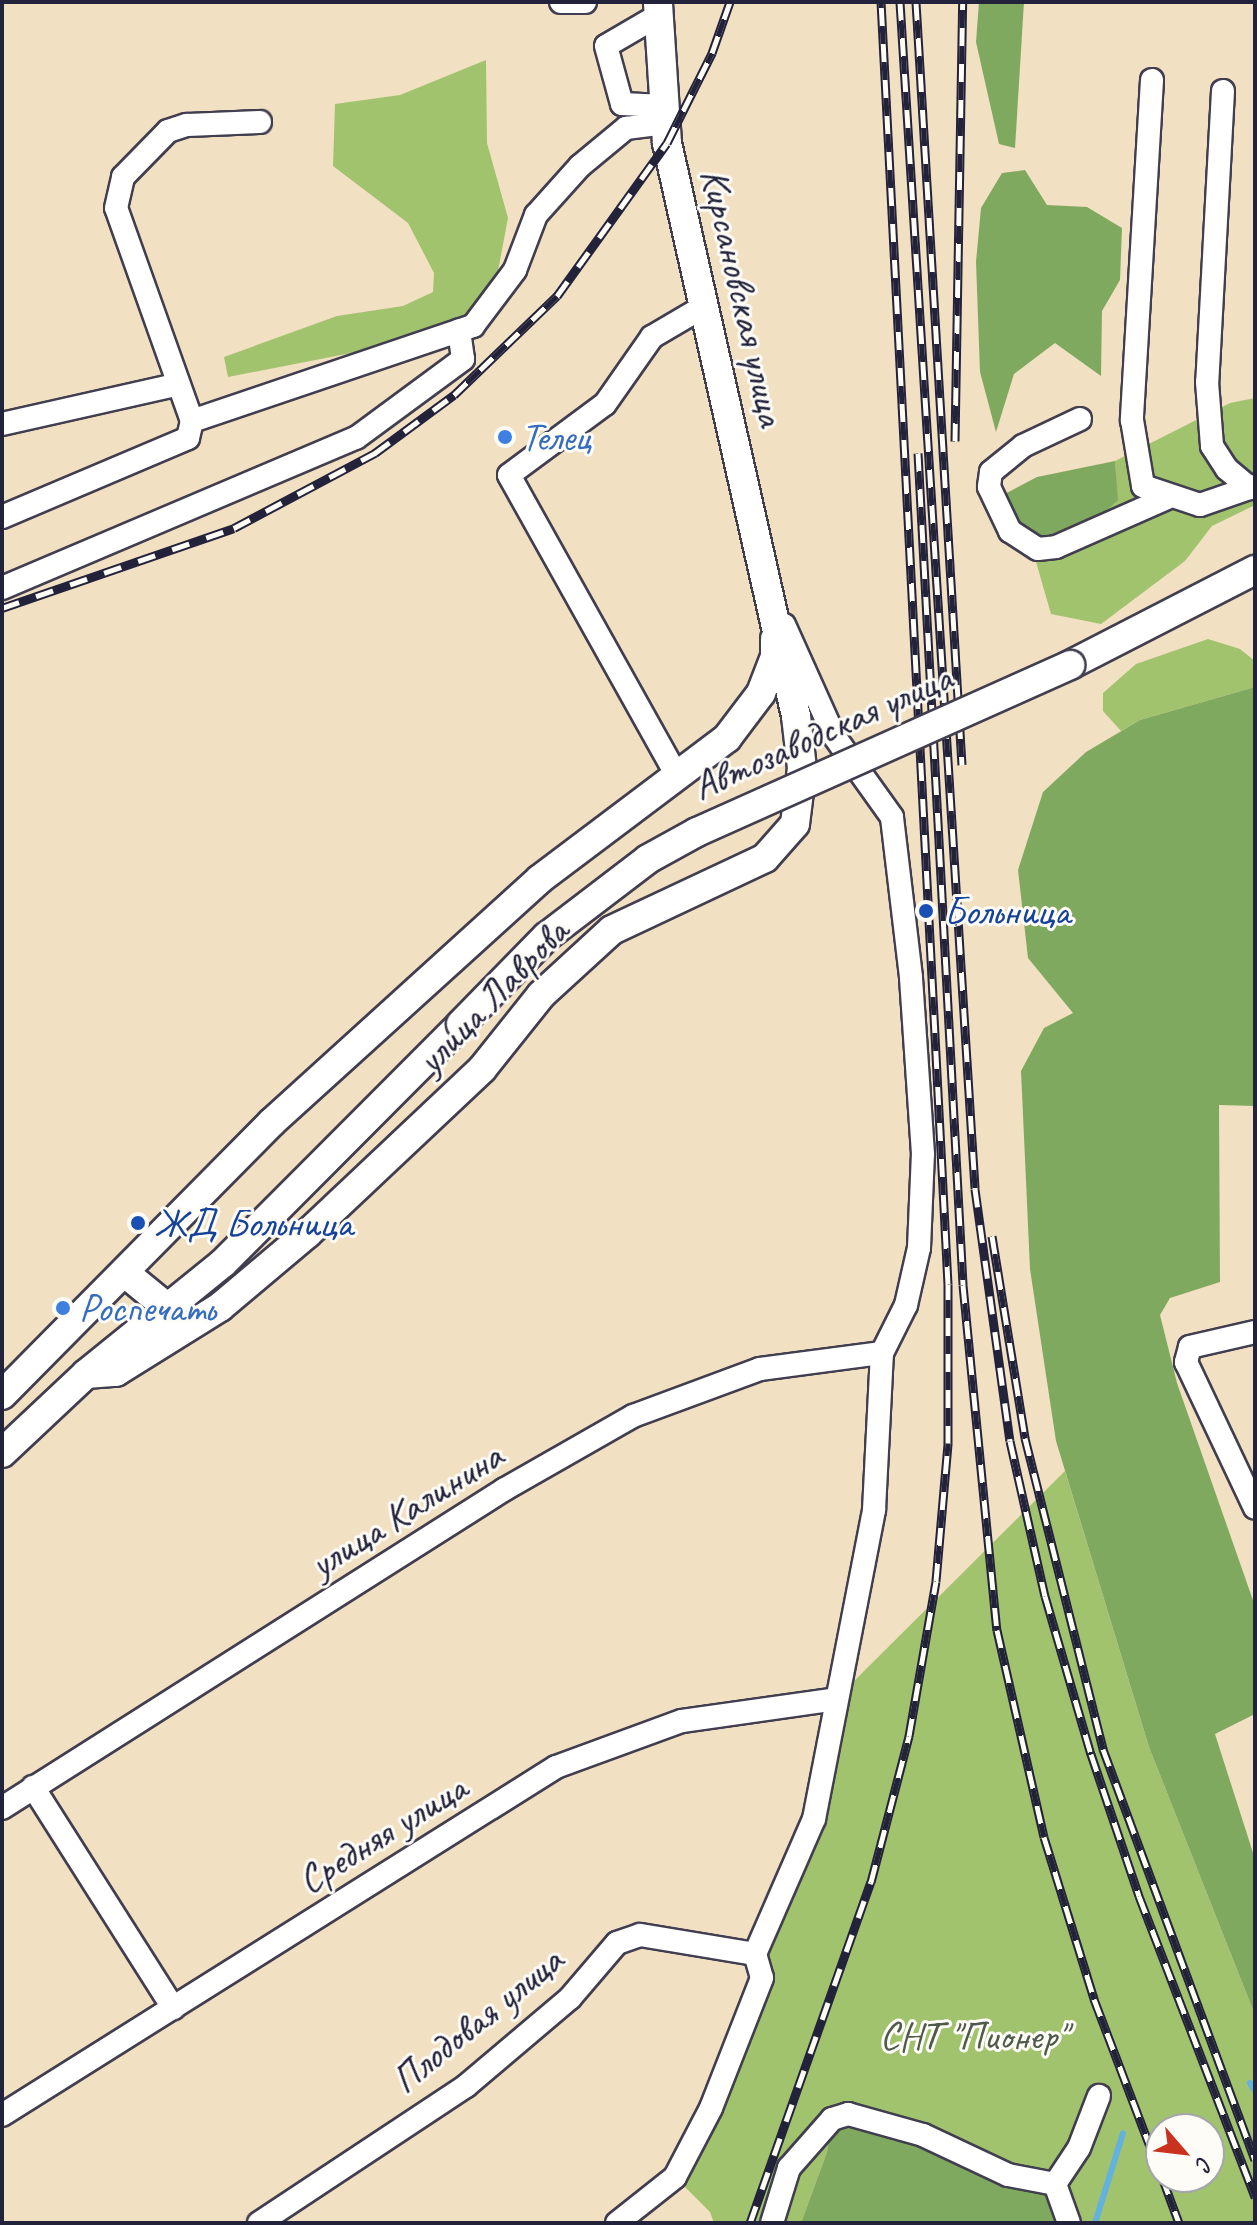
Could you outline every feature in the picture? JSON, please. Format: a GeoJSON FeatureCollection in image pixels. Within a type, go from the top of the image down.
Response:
{"type":"FeatureCollection","features":[{"type":"Feature","properties":{"kind":"main road","name":"Кирсановская улица"},"geometry":{"type":"LineString","coordinates":[[658,8],[665,114],[703,307],[775,606]]}},
{"type":"Feature","properties":{"kind":"main road","name":"Автозаводская улица"},"geometry":{"type":"LineString","coordinates":[[461,1024],[546,937],[648,859],[697,832],[1070,665],[1255,570]]}},
{"type":"Feature","properties":{"kind":"main road"},"geometry":{"type":"LineString","coordinates":[[2,1395],[271,1123],[458,953],[540,879],[727,738],[761,693],[775,656],[775,606]]}},
{"type":"Feature","properties":{"kind":"main road","name":"улица Лаврова"},"geometry":{"type":"LineString","coordinates":[[86,1374],[116,1372],[147,1354],[220,1307],[308,1233],[482,1069],[541,995],[612,930],[765,858],[795,824],[802,768],[775,606]]}},
{"type":"Feature","properties":{"kind":"main road","name":"улица Лаврова"},"geometry":{"type":"LineString","coordinates":[[2,1453],[86,1374],[169,1309],[302,1186],[461,1024]]}},
{"type":"Feature","properties":{"kind":"main road"},"geometry":{"type":"LineString","coordinates":[[125,1273],[169,1309]]}},
{"type":"Feature","properties":{"kind":"street"},"geometry":{"type":"LineString","coordinates":[[561,2],[585,2]]}},
{"type":"Feature","properties":{"kind":"street"},"geometry":{"type":"LineString","coordinates":[[658,8],[606,46],[622,104],[665,114]]}},
{"type":"Feature","properties":{"kind":"street"},"geometry":{"type":"LineString","coordinates":[[1152,80],[1132,420],[1143,486],[1167,498],[1200,505],[1252,487]]}},
{"type":"Feature","properties":{"kind":"street"},"geometry":{"type":"LineString","coordinates":[[1223,91],[1207,382],[1212,446],[1227,469],[1252,487]]}},
{"type":"Feature","properties":{"kind":"street"},"geometry":{"type":"LineString","coordinates":[[192,421],[473,326],[515,270],[536,215],[580,166],[626,128],[665,114]]}},
{"type":"Feature","properties":{"kind":"street"},"geometry":{"type":"LineString","coordinates":[[2,517],[188,438],[192,421],[116,208],[123,177],[168,131],[187,125],[260,122]]}},
{"type":"Feature","properties":{"kind":"street"},"geometry":{"type":"LineString","coordinates":[[676,774],[509,475],[605,404],[652,337],[703,307]]}},
{"type":"Feature","properties":{"kind":"street"},"geometry":{"type":"LineString","coordinates":[[2,588],[356,438],[463,359],[459,330]]}},
{"type":"Feature","properties":{"kind":"street"},"geometry":{"type":"LineString","coordinates":[[2,424],[179,384]]}},
{"type":"Feature","properties":{"kind":"street"},"geometry":{"type":"LineString","coordinates":[[1080,419],[1023,446],[991,472],[989,487],[1010,531],[1038,549],[1056,547],[1167,498]]}},
{"type":"Feature","properties":{"kind":"street"},"geometry":{"type":"LineString","coordinates":[[617,2223],[675,2177],[711,2108],[762,1978],[755,1954],[814,1819],[874,1510],[882,1353],[906,1305],[919,1248],[923,1154],[911,977],[892,817],[834,736],[775,606]]}},
{"type":"Feature","properties":{"kind":"street"},"geometry":{"type":"LineString","coordinates":[[1255,1332],[1190,1347],[1186,1362],[1255,1508]]}},
{"type":"Feature","properties":{"kind":"street","name":"улица Калинина"},"geometry":{"type":"LineString","coordinates":[[2,1808],[505,1489],[633,1416],[760,1369],[882,1353]]}},
{"type":"Feature","properties":{"kind":"street","name":"Средняя улица"},"geometry":{"type":"LineString","coordinates":[[2,2115],[556,1767],[682,1721],[836,1699]]}},
{"type":"Feature","properties":{"kind":"street"},"geometry":{"type":"LineString","coordinates":[[33,1787],[173,2008]]}},
{"type":"Feature","properties":{"kind":"street","name":"Плодовая улица"},"geometry":{"type":"LineString","coordinates":[[259,2223],[466,2086],[570,1998],[617,1943],[640,1935],[755,1954]]}},
{"type":"Feature","properties":{"kind":"street"},"geometry":{"type":"LineString","coordinates":[[1055,2184],[1079,2148],[1099,2096]]}},
{"type":"Feature","properties":{"kind":"street"},"geometry":{"type":"LineString","coordinates":[[772,2223],[789,2168],[832,2119],[848,2114],[923,2135],[1008,2175],[1055,2184]]}},
{"type":"Feature","properties":{"kind":"street"},"geometry":{"type":"LineString","coordinates":[[1055,2184],[1069,2223]]}},
{"type":"Feature","properties":{"kind":"green space"},"geometry":{"type":"Polygon","coordinates":[[[979,2],[1024,2],[1015,148],[999,144],[976,42],[979,2]]]}},
{"type":"Feature","properties":{"kind":"green space"},"geometry":{"type":"Polygon","coordinates":[[[486,60],[487,143],[508,218],[491,308],[479,328],[228,377],[224,357],[337,316],[403,306],[433,292],[434,273],[408,223],[333,166],[335,104],[400,95],[486,60]]]}},
{"type":"Feature","properties":{"kind":"green space"},"geometry":{"type":"Polygon","coordinates":[[[1025,170],[1047,205],[1087,207],[1122,228],[1120,280],[1102,311],[1101,376],[1055,343],[1014,374],[996,432],[980,372],[976,262],[981,208],[1002,173],[1025,170]]]}},
{"type":"Feature","properties":{"kind":"green space"},"geometry":{"type":"Polygon","coordinates":[[[1255,398],[1255,505],[1212,526],[1185,561],[1101,624],[1051,614],[1030,541],[1086,529],[1117,500],[1115,461],[1230,403],[1255,398]]]}},
{"type":"Feature","properties":{"kind":"green space"},"geometry":{"type":"Polygon","coordinates":[[[1115,461],[1118,500],[1086,529],[1030,541],[1003,495],[1037,477],[1115,461]]]}},
{"type":"Feature","properties":{"kind":"green space"},"geometry":{"type":"Polygon","coordinates":[[[1208,639],[1240,649],[1255,661],[1255,687],[1140,720],[1121,731],[1103,711],[1103,693],[1136,664],[1208,639]]]}},
{"type":"Feature","properties":{"kind":"green space"},"geometry":{"type":"Polygon","coordinates":[[[1255,687],[1255,1106],[1219,1105],[1220,1282],[1170,1298],[1160,1315],[1177,1383],[1255,1606],[1255,1714],[1215,1734],[1255,1859],[1255,2015],[1149,1747],[1056,1441],[1030,1269],[1021,1071],[1044,1028],[1073,1013],[1028,958],[1018,870],[1043,792],[1086,752],[1140,720],[1255,687]]]}},
{"type":"Feature","properties":{"kind":"green space","name":"СНТ \"Пионер\""},"geometry":{"type":"Polygon","coordinates":[[[1065,1471],[1149,1747],[1255,2015],[1255,2223],[1069,2223],[832,2119],[827,2152],[801,2223],[714,2223],[710,2212],[675,2177],[762,1979],[755,1954],[814,1819],[836,1699],[1065,1471]]]}},
{"type":"Feature","properties":{"kind":"green space"},"geometry":{"type":"Polygon","coordinates":[[[832,2119],[1055,2184],[1069,2223],[801,2223],[827,2152],[832,2119]]]}},
{"type":"Feature","properties":{"kind":"waterway"},"geometry":{"type":"LineString","coordinates":[[1250,2083],[1255,2091]]}},
{"type":"Feature","properties":{"kind":"waterway"},"geometry":{"type":"LineString","coordinates":[[1095,2223],[1123,2133]]}},
{"type":"Feature","properties":{"kind":"railway"},"geometry":{"type":"LineString","coordinates":[[2,608],[234,528],[375,453],[454,395],[557,296],[667,143],[712,53],[730,2]]}},
{"type":"Feature","properties":{"kind":"railway"},"geometry":{"type":"LineString","coordinates":[[750,2223],[871,1882],[909,1736],[936,1581],[948,1443],[948,1284],[881,2]]}},
{"type":"Feature","properties":{"kind":"railway"},"geometry":{"type":"LineString","coordinates":[[900,2],[975,1189],[1010,1441],[1045,1596],[1091,1754],[1139,1896],[1255,2197]]}},
{"type":"Feature","properties":{"kind":"railway"},"geometry":{"type":"LineString","coordinates":[[916,2],[962,765]]}},
{"type":"Feature","properties":{"kind":"railway"},"geometry":{"type":"LineString","coordinates":[[955,441],[963,2]]}},
{"type":"Feature","properties":{"kind":"railway"},"geometry":{"type":"LineString","coordinates":[[918,453],[963,1285],[997,1630],[1044,1837],[1094,1999],[1145,2133]]}},
{"type":"Feature","properties":{"kind":"railway"},"geometry":{"type":"LineString","coordinates":[[992,1236],[1025,1438],[1103,1749],[1255,2160]]}},
{"type":"Feature","properties":{"kind":"railway"},"geometry":{"type":"LineString","coordinates":[[1168,2193],[1179,2223]]}},
{"type":"Feature","properties":{"kind":"place","name":"Телец"},"geometry":{"type":"Point","coordinates":[505,437]}},
{"type":"Feature","properties":{"kind":"place","name":"Больница"},"geometry":{"type":"Point","coordinates":[926,911]}},
{"type":"Feature","properties":{"kind":"place","name":"ЖД Больница"},"geometry":{"type":"Point","coordinates":[138,1223]}},
{"type":"Feature","properties":{"kind":"place","name":"Роспечать"},"geometry":{"type":"Point","coordinates":[63,1308]}}]}
